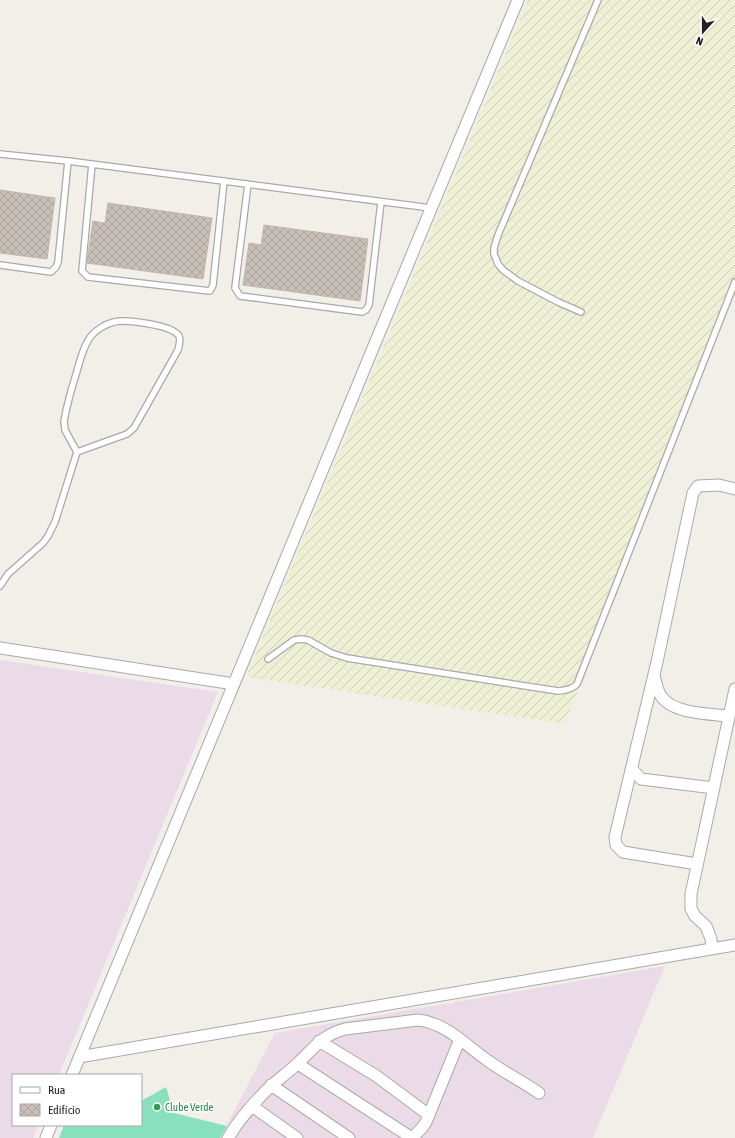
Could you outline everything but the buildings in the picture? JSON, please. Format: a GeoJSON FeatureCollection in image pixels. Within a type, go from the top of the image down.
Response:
{"type":"FeatureCollection","features":[{"type":"Feature","properties":{"kind":"street"},"geometry":{"type":"LineString","coordinates":[[72,1074],[518,0]]}},
{"type":"Feature","properties":{"kind":"street"},"geometry":{"type":"LineString","coordinates":[[697,864],[623,852],[616,845],[615,837],[654,675],[693,493],[698,486],[719,485],[735,489]]}},
{"type":"Feature","properties":{"kind":"street"},"geometry":{"type":"LineString","coordinates":[[0,648],[234,684]]}},
{"type":"Feature","properties":{"kind":"street"},"geometry":{"type":"LineString","coordinates":[[654,675],[660,696],[669,704],[687,711],[729,716]]}},
{"type":"Feature","properties":{"kind":"street"},"geometry":{"type":"LineString","coordinates":[[712,949],[711,939],[706,926],[695,916],[691,909],[691,894],[735,689]]}},
{"type":"Feature","properties":{"kind":"street"},"geometry":{"type":"LineString","coordinates":[[632,769],[641,779],[714,788]]}},
{"type":"Feature","properties":{"kind":"street"},"geometry":{"type":"LineString","coordinates":[[79,1057],[735,945]]}},
{"type":"Feature","properties":{"kind":"street"},"geometry":{"type":"LineString","coordinates":[[233,1136],[243,1116],[272,1086],[298,1064],[319,1042],[334,1032],[345,1029],[418,1020],[427,1021],[440,1026],[496,1066],[539,1093]]}},
{"type":"Feature","properties":{"kind":"street"},"geometry":{"type":"LineString","coordinates":[[298,1064],[412,1138],[422,1128],[429,1115],[460,1039]]}},
{"type":"Feature","properties":{"kind":"street"},"geometry":{"type":"LineString","coordinates":[[319,1042],[375,1076],[429,1115]]}},
{"type":"Feature","properties":{"kind":"street"},"geometry":{"type":"LineString","coordinates":[[272,1086],[349,1138]]}},
{"type":"Feature","properties":{"kind":"street"},"geometry":{"type":"LineString","coordinates":[[252,1106],[297,1138]]}},
{"type":"Feature","properties":{"kind":"street"},"geometry":{"type":"LineString","coordinates":[[46,1138],[51,1126]]}},
{"type":"Feature","properties":{"kind":"lane"},"geometry":{"type":"LineString","coordinates":[[581,312],[558,302],[502,270],[494,254],[494,248],[498,235],[598,0]]}},
{"type":"Feature","properties":{"kind":"lane"},"geometry":{"type":"LineString","coordinates":[[0,154],[92,164],[431,208]]}},
{"type":"Feature","properties":{"kind":"lane"},"geometry":{"type":"LineString","coordinates":[[0,265],[51,272],[56,267],[58,262],[68,161]]}},
{"type":"Feature","properties":{"kind":"lane"},"geometry":{"type":"LineString","coordinates":[[92,164],[82,271],[88,277],[210,291],[213,285],[224,181]]}},
{"type":"Feature","properties":{"kind":"lane"},"geometry":{"type":"LineString","coordinates":[[248,184],[235,288],[240,296],[362,312],[366,310],[369,305],[381,202]]}},
{"type":"Feature","properties":{"kind":"lane"},"geometry":{"type":"LineString","coordinates":[[268,659],[294,640],[301,639],[308,640],[332,653],[347,658],[558,690],[568,690],[573,688],[577,684],[735,282]]}},
{"type":"Feature","properties":{"kind":"lane"},"geometry":{"type":"LineString","coordinates":[[0,586],[8,574],[43,544],[55,522],[77,452],[65,430],[64,421],[83,350],[89,338],[104,326],[114,322],[126,321],[164,327],[176,332],[180,336],[178,350],[134,428],[127,434],[77,452]]}},
{"type":"Feature","properties":{"kind":"shaded area"},"geometry":{"type":"Polygon","coordinates":[[[0,660],[218,692],[59,1074],[12,1074],[12,1126],[38,1126],[33,1138],[0,1138],[0,660]]]}},
{"type":"Feature","properties":{"kind":"shaded area"},"geometry":{"type":"Polygon","coordinates":[[[665,966],[593,1138],[220,1138],[275,1033],[665,966]]]}},
{"type":"Feature","properties":{"kind":"green space"},"geometry":{"type":"Polygon","coordinates":[[[528,0],[735,0],[735,286],[565,724],[246,677],[528,0]]]}},
{"type":"Feature","properties":{"kind":"green space","name":"Clube Verde"},"geometry":{"type":"Polygon","coordinates":[[[166,1087],[174,1113],[227,1126],[220,1138],[59,1138],[64,1126],[142,1126],[142,1100],[166,1087]]]}},
{"type":"Feature","properties":{"kind":"place","name":"Clube Verde"},"geometry":{"type":"Point","coordinates":[157,1107]}}]}
